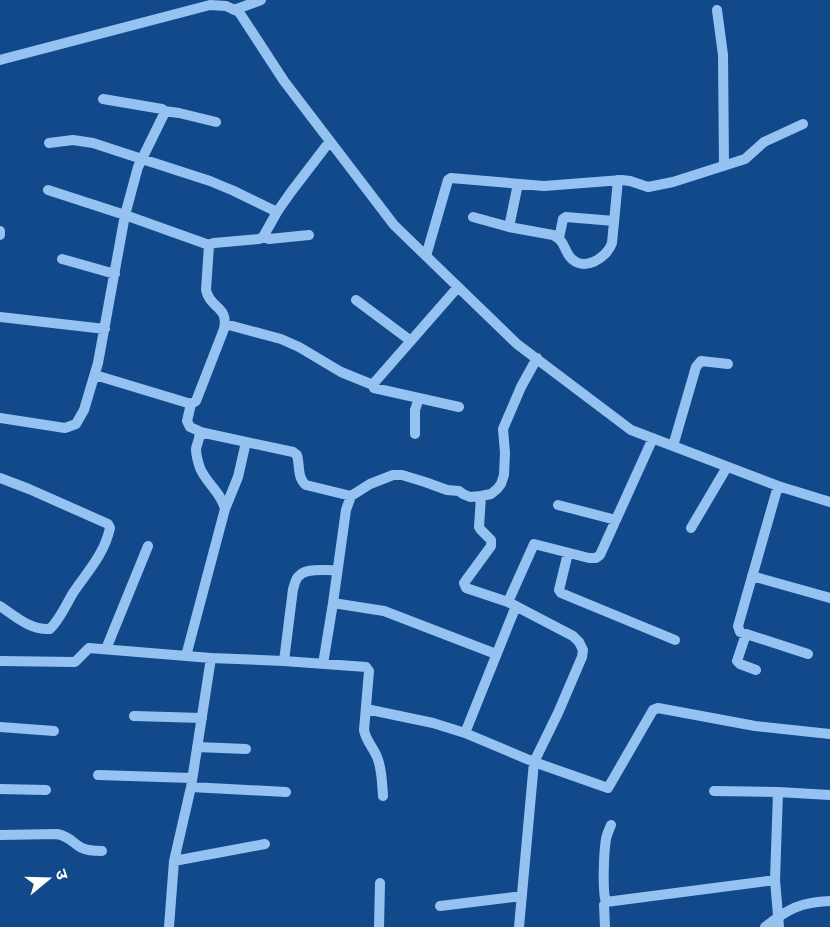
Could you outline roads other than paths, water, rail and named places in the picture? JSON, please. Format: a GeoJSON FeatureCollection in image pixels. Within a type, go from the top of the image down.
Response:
{"type":"FeatureCollection","features":[{"type":"Feature","properties":{"kind":"street"},"geometry":{"type":"LineString","coordinates":[[234,10],[261,0]]}},
{"type":"Feature","properties":{"kind":"street"},"geometry":{"type":"LineString","coordinates":[[0,60],[210,5],[226,6],[238,12],[284,81],[394,225],[517,344],[631,430],[778,486],[830,502]]}},
{"type":"Feature","properties":{"kind":"street"},"geometry":{"type":"LineString","coordinates":[[717,10],[723,55],[724,166]]}},
{"type":"Feature","properties":{"kind":"street"},"geometry":{"type":"LineString","coordinates":[[103,99],[162,109],[216,122]]}},
{"type":"Feature","properties":{"kind":"street"},"geometry":{"type":"LineString","coordinates":[[0,418],[65,428],[76,424],[84,410],[95,375],[105,329],[125,214],[138,167],[164,111]]}},
{"type":"Feature","properties":{"kind":"street"},"geometry":{"type":"LineString","coordinates":[[426,256],[449,178],[544,186],[618,180],[648,187],[672,182],[745,159],[764,142],[803,124]]}},
{"type":"Feature","properties":{"kind":"street"},"geometry":{"type":"LineString","coordinates":[[50,142],[73,140],[93,143],[210,181],[277,212]]}},
{"type":"Feature","properties":{"kind":"street"},"geometry":{"type":"LineString","coordinates":[[48,190],[125,214],[209,245],[260,239],[300,179],[330,141]]}},
{"type":"Feature","properties":{"kind":"street"},"geometry":{"type":"LineString","coordinates":[[473,217],[509,227],[553,235],[559,238],[574,261],[592,262],[606,255],[612,243],[618,180]]}},
{"type":"Feature","properties":{"kind":"street"},"geometry":{"type":"LineString","coordinates":[[509,227],[518,184]]}},
{"type":"Feature","properties":{"kind":"street"},"geometry":{"type":"LineString","coordinates":[[559,238],[563,219],[566,217],[614,221]]}},
{"type":"Feature","properties":{"kind":"street"},"geometry":{"type":"LineString","coordinates":[[263,237],[269,239],[309,235]]}},
{"type":"Feature","properties":{"kind":"street"},"geometry":{"type":"LineString","coordinates":[[209,245],[206,290],[208,297],[223,312],[226,319],[197,398],[190,404],[187,421],[190,427],[200,432],[293,452],[297,455],[302,482],[351,496]]}},
{"type":"Feature","properties":{"kind":"street"},"geometry":{"type":"LineString","coordinates":[[62,259],[115,274]]}},
{"type":"Feature","properties":{"kind":"street"},"geometry":{"type":"LineString","coordinates":[[373,385],[458,287]]}},
{"type":"Feature","properties":{"kind":"street"},"geometry":{"type":"LineString","coordinates":[[356,300],[411,341]]}},
{"type":"Feature","properties":{"kind":"street"},"geometry":{"type":"LineString","coordinates":[[0,317],[105,329]]}},
{"type":"Feature","properties":{"kind":"street"},"geometry":{"type":"LineString","coordinates":[[225,324],[281,339],[341,372],[373,385],[374,388],[459,407]]}},
{"type":"Feature","properties":{"kind":"street"},"geometry":{"type":"LineString","coordinates":[[322,664],[346,510],[351,496],[393,475],[402,475],[470,496],[491,494],[501,484],[504,475],[503,429],[521,387],[537,358]]}},
{"type":"Feature","properties":{"kind":"street"},"geometry":{"type":"LineString","coordinates":[[673,446],[696,367],[701,361],[728,364]]}},
{"type":"Feature","properties":{"kind":"street"},"geometry":{"type":"LineString","coordinates":[[95,375],[190,404]]}},
{"type":"Feature","properties":{"kind":"street"},"geometry":{"type":"LineString","coordinates":[[415,434],[415,410],[419,398]]}},
{"type":"Feature","properties":{"kind":"street"},"geometry":{"type":"LineString","coordinates":[[200,432],[196,450],[201,471],[221,497],[225,509]]}},
{"type":"Feature","properties":{"kind":"street"},"geometry":{"type":"LineString","coordinates":[[465,733],[496,654],[534,544],[589,558],[596,558],[600,555],[652,438]]}},
{"type":"Feature","properties":{"kind":"street"},"geometry":{"type":"LineString","coordinates":[[186,656],[225,509],[238,477],[246,442]]}},
{"type":"Feature","properties":{"kind":"street"},"geometry":{"type":"LineString","coordinates":[[691,528],[727,467]]}},
{"type":"Feature","properties":{"kind":"street"},"geometry":{"type":"LineString","coordinates":[[0,478],[108,524],[110,528],[100,555],[50,628],[30,626],[0,606]]}},
{"type":"Feature","properties":{"kind":"street"},"geometry":{"type":"LineString","coordinates":[[778,486],[738,626],[740,632],[808,654]]}},
{"type":"Feature","properties":{"kind":"street"},"geometry":{"type":"LineString","coordinates":[[482,496],[479,527],[491,540],[491,546],[464,583],[466,588],[512,604],[573,636],[583,650],[558,713],[534,762],[519,927]]}},
{"type":"Feature","properties":{"kind":"street"},"geometry":{"type":"LineString","coordinates":[[558,505],[616,520]]}},
{"type":"Feature","properties":{"kind":"street"},"geometry":{"type":"LineString","coordinates":[[106,649],[148,546]]}},
{"type":"Feature","properties":{"kind":"street"},"geometry":{"type":"LineString","coordinates":[[568,553],[559,590],[561,593],[675,640]]}},
{"type":"Feature","properties":{"kind":"street"},"geometry":{"type":"LineString","coordinates":[[284,661],[296,579],[301,573],[308,571],[338,570]]}},
{"type":"Feature","properties":{"kind":"street"},"geometry":{"type":"LineString","coordinates":[[752,576],[830,598]]}},
{"type":"Feature","properties":{"kind":"street"},"geometry":{"type":"LineString","coordinates":[[333,603],[384,611],[496,654]]}},
{"type":"Feature","properties":{"kind":"street"},"geometry":{"type":"LineString","coordinates":[[746,634],[737,661],[756,670]]}},
{"type":"Feature","properties":{"kind":"street"},"geometry":{"type":"LineString","coordinates":[[0,661],[75,662],[89,648],[368,668],[365,734],[379,763],[383,796]]}},
{"type":"Feature","properties":{"kind":"street"},"geometry":{"type":"LineString","coordinates":[[169,927],[174,861],[192,783],[211,658]]}},
{"type":"Feature","properties":{"kind":"street"},"geometry":{"type":"LineString","coordinates":[[366,709],[433,723],[465,733],[534,762],[608,788],[653,710],[658,708],[755,726],[830,734]]}},
{"type":"Feature","properties":{"kind":"street"},"geometry":{"type":"LineString","coordinates":[[134,716],[202,718]]}},
{"type":"Feature","properties":{"kind":"street"},"geometry":{"type":"LineString","coordinates":[[0,727],[54,731]]}},
{"type":"Feature","properties":{"kind":"street"},"geometry":{"type":"LineString","coordinates":[[197,747],[246,749]]}},
{"type":"Feature","properties":{"kind":"street"},"geometry":{"type":"LineString","coordinates":[[98,775],[286,792]]}},
{"type":"Feature","properties":{"kind":"street"},"geometry":{"type":"LineString","coordinates":[[0,789],[46,790]]}},
{"type":"Feature","properties":{"kind":"street"},"geometry":{"type":"LineString","coordinates":[[714,791],[830,795]]}},
{"type":"Feature","properties":{"kind":"street"},"geometry":{"type":"LineString","coordinates":[[778,792],[775,880],[778,922]]}},
{"type":"Feature","properties":{"kind":"street"},"geometry":{"type":"LineString","coordinates":[[605,927],[605,852],[606,839],[611,825]]}},
{"type":"Feature","properties":{"kind":"street"},"geometry":{"type":"LineString","coordinates":[[0,835],[57,834],[66,836],[87,850],[102,851]]}},
{"type":"Feature","properties":{"kind":"street"},"geometry":{"type":"LineString","coordinates":[[174,861],[265,844]]}},
{"type":"Feature","properties":{"kind":"street"},"geometry":{"type":"LineString","coordinates":[[606,902],[775,880]]}},
{"type":"Feature","properties":{"kind":"street"},"geometry":{"type":"LineString","coordinates":[[379,927],[380,883]]}},
{"type":"Feature","properties":{"kind":"street"},"geometry":{"type":"LineString","coordinates":[[440,906],[522,896]]}},
{"type":"Feature","properties":{"kind":"street"},"geometry":{"type":"LineString","coordinates":[[765,927],[778,922],[799,904],[830,901]]}}]}
